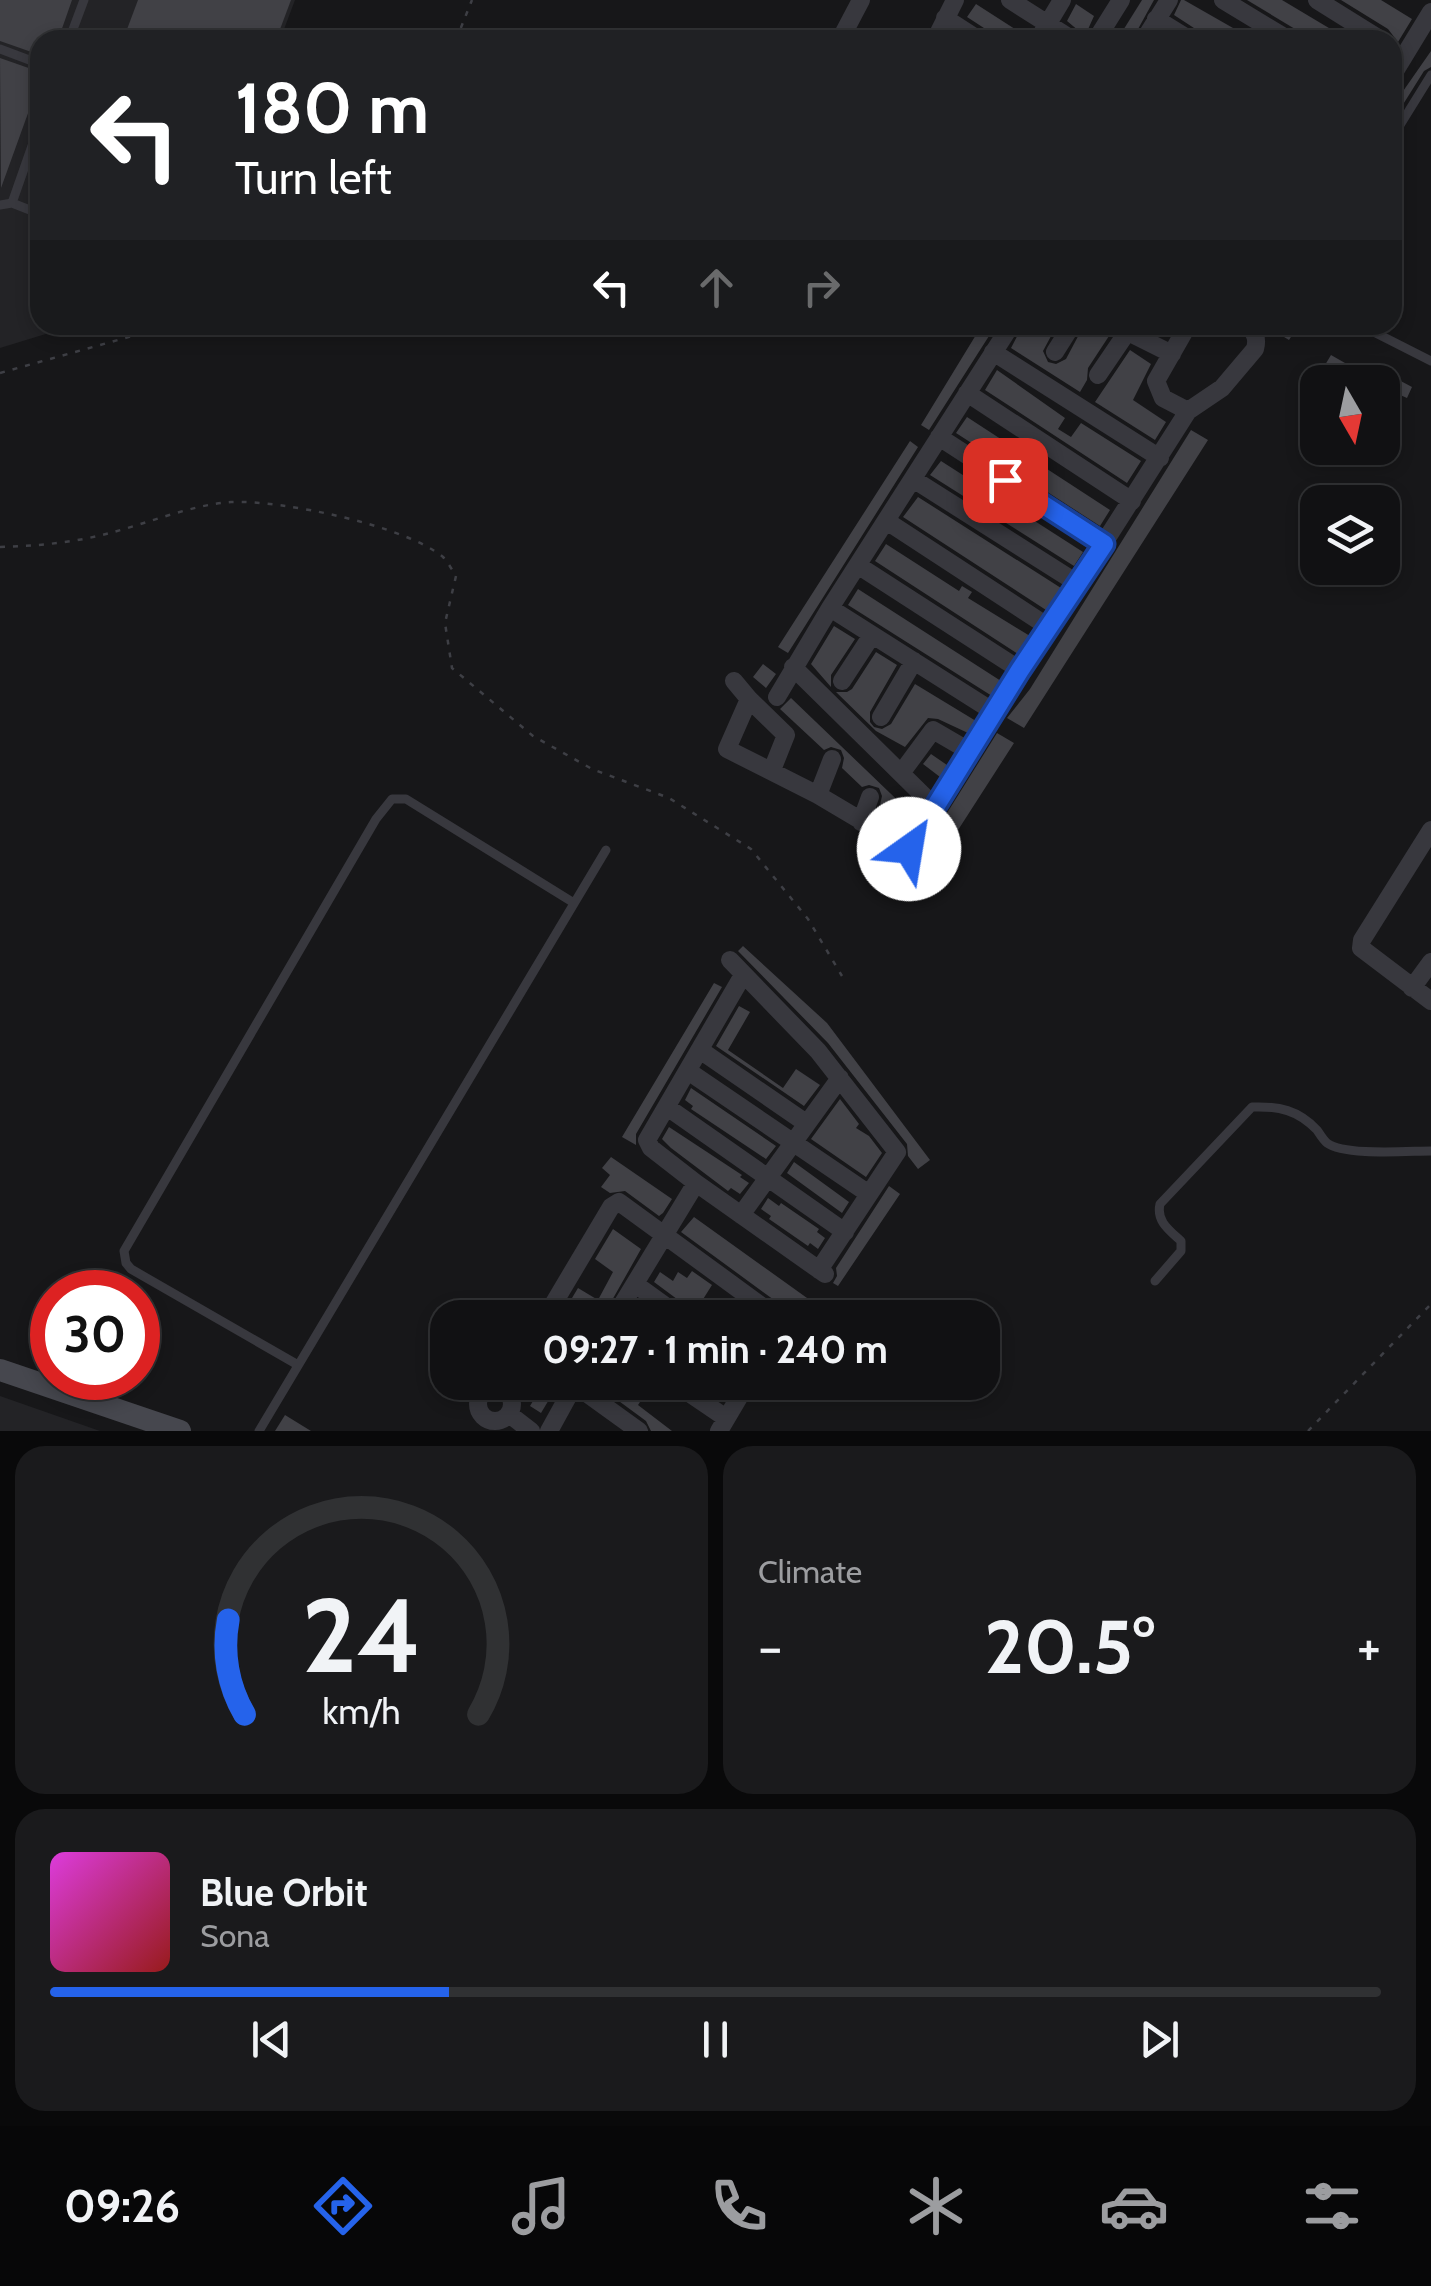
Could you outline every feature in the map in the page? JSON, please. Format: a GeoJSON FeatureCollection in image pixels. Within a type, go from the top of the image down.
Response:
{"type":"FeatureCollection","features":[{"type":"Feature","properties":{"kind":"main road"},"geometry":{"type":"LineString","coordinates":[[0,1370],[180,1431]]}},
{"type":"Feature","properties":{"kind":"street"},"geometry":{"type":"LineString","coordinates":[[845,30],[860,0]]}},
{"type":"Feature","properties":{"kind":"street"},"geometry":{"type":"LineString","coordinates":[[940,30],[955,0]]}},
{"type":"Feature","properties":{"kind":"street"},"geometry":{"type":"LineString","coordinates":[[1010,0],[1041,30]]}},
{"type":"Feature","properties":{"kind":"street"},"geometry":{"type":"LineString","coordinates":[[1044,30],[1062,0]]}},
{"type":"Feature","properties":{"kind":"street"},"geometry":{"type":"LineString","coordinates":[[1150,30],[1168,0]]}},
{"type":"Feature","properties":{"kind":"street"},"geometry":{"type":"LineString","coordinates":[[1222,0],[1272,30]]}},
{"type":"Feature","properties":{"kind":"street"},"geometry":{"type":"LineString","coordinates":[[1317,0],[1366,30]]}},
{"type":"Feature","properties":{"kind":"street"},"geometry":{"type":"LineString","coordinates":[[1402,47],[1431,9],[1423,0]]}},
{"type":"Feature","properties":{"kind":"street"},"geometry":{"type":"LineString","coordinates":[[1101,30],[1114,3]]}},
{"type":"Feature","properties":{"kind":"street"},"geometry":{"type":"LineString","coordinates":[[945,18],[964,30]]}},
{"type":"Feature","properties":{"kind":"street"},"geometry":{"type":"LineString","coordinates":[[1156,19],[1174,30]]}},
{"type":"Feature","properties":{"kind":"street"},"geometry":{"type":"LineString","coordinates":[[777,697],[1005,335]]}},
{"type":"Feature","properties":{"kind":"street"},"geometry":{"type":"LineString","coordinates":[[1055,352],[1066,335]]}},
{"type":"Feature","properties":{"kind":"street"},"geometry":{"type":"LineString","coordinates":[[1098,375],[1120,335]]}},
{"type":"Feature","properties":{"kind":"street"},"geometry":{"type":"LineString","coordinates":[[1139,335],[1172,354]]}},
{"type":"Feature","properties":{"kind":"street"},"geometry":{"type":"LineString","coordinates":[[1182,335],[1156,381],[1163,398],[1188,411]]}},
{"type":"Feature","properties":{"kind":"street"},"geometry":{"type":"LineString","coordinates":[[900,870],[969,751],[1188,411],[1222,388],[1254,350],[1255,335]]}},
{"type":"Feature","properties":{"kind":"street"},"geometry":{"type":"LineString","coordinates":[[994,352],[1160,458]]}},
{"type":"Feature","properties":{"kind":"street"},"geometry":{"type":"LineString","coordinates":[[967,392],[1132,501]]}},
{"type":"Feature","properties":{"kind":"street"},"geometry":{"type":"LineString","coordinates":[[938,438],[1104,544]]}},
{"type":"Feature","properties":{"kind":"street"},"geometry":{"type":"LineString","coordinates":[[913,479],[1077,583]]}},
{"type":"Feature","properties":{"kind":"street"},"geometry":{"type":"LineString","coordinates":[[888,522],[1050,628]]}},
{"type":"Feature","properties":{"kind":"street"},"geometry":{"type":"LineString","coordinates":[[858,566],[1020,670]]}},
{"type":"Feature","properties":{"kind":"street"},"geometry":{"type":"LineString","coordinates":[[830,608],[994,712]]}},
{"type":"Feature","properties":{"kind":"street"},"geometry":{"type":"LineString","coordinates":[[842,681],[872,635]]}},
{"type":"Feature","properties":{"kind":"street"},"geometry":{"type":"LineString","coordinates":[[880,718],[914,660]]}},
{"type":"Feature","properties":{"kind":"street"},"geometry":{"type":"LineString","coordinates":[[793,668],[934,807]]}},
{"type":"Feature","properties":{"kind":"street"},"geometry":{"type":"LineString","coordinates":[[734,681],[786,735],[772,770]]}},
{"type":"Feature","properties":{"kind":"street"},"geometry":{"type":"LineString","coordinates":[[718,766],[748,699]]}},
{"type":"Feature","properties":{"kind":"street"},"geometry":{"type":"LineString","coordinates":[[902,772],[933,730],[969,751]]}},
{"type":"Feature","properties":{"kind":"street"},"geometry":{"type":"LineString","coordinates":[[727,749],[818,795],[909,849]]}},
{"type":"Feature","properties":{"kind":"street"},"geometry":{"type":"LineString","coordinates":[[818,795],[832,760]]}},
{"type":"Feature","properties":{"kind":"street"},"geometry":{"type":"LineString","coordinates":[[861,822],[870,796]]}},
{"type":"Feature","properties":{"kind":"street"},"geometry":{"type":"LineString","coordinates":[[1431,830],[1362,940],[1365,953],[1431,1001]]}},
{"type":"Feature","properties":{"kind":"street"},"geometry":{"type":"LineString","coordinates":[[730,960],[840,1078],[903,1157],[869,1194],[822,1272],[647,1144],[743,975]]}},
{"type":"Feature","properties":{"kind":"street"},"geometry":{"type":"LineString","coordinates":[[1412,988],[1431,962]]}},
{"type":"Feature","properties":{"kind":"street"},"geometry":{"type":"LineString","coordinates":[[700,1050],[806,1123]]}},
{"type":"Feature","properties":{"kind":"street"},"geometry":{"type":"LineString","coordinates":[[688,1071],[869,1194]]}},
{"type":"Feature","properties":{"kind":"street"},"geometry":{"type":"LineString","coordinates":[[741,1215],[840,1078]]}},
{"type":"Feature","properties":{"kind":"street"},"geometry":{"type":"LineString","coordinates":[[667,1106],[845,1232]]}},
{"type":"Feature","properties":{"kind":"street"},"geometry":{"type":"LineString","coordinates":[[625,1300],[696,1183]]}},
{"type":"Feature","properties":{"kind":"street"},"geometry":{"type":"LineString","coordinates":[[556,1300],[618,1202],[754,1300]]}},
{"type":"Feature","properties":{"kind":"street"},"geometry":{"type":"LineString","coordinates":[[635,1284],[657,1300]]}},
{"type":"Feature","properties":{"kind":"street"},"geometry":{"type":"LineString","coordinates":[[498,1387],[507,1392],[512,1400],[509,1414],[497,1422],[482,1416],[480,1394],[498,1387]]}},
{"type":"Feature","properties":{"kind":"street"},"geometry":{"type":"LineString","coordinates":[[549,1431],[565,1400]]}},
{"type":"Feature","properties":{"kind":"street"},"geometry":{"type":"LineString","coordinates":[[597,1400],[639,1431]]}},
{"type":"Feature","properties":{"kind":"street"},"geometry":{"type":"LineString","coordinates":[[694,1400],[722,1425],[737,1400]]}},
{"type":"Feature","properties":{"kind":"street"},"geometry":{"type":"LineString","coordinates":[[509,1414],[531,1431]]}},
{"type":"Feature","properties":{"kind":"street"},"geometry":{"type":"LineString","coordinates":[[470,1431],[482,1416]]}},
{"type":"Feature","properties":{"kind":"lane"},"geometry":{"type":"LineString","coordinates":[[73,30],[84,0]]}},
{"type":"Feature","properties":{"kind":"lane"},"geometry":{"type":"LineString","coordinates":[[0,48],[30,60]]}},
{"type":"Feature","properties":{"kind":"lane"},"geometry":{"type":"LineString","coordinates":[[1402,122],[1431,75]]}},
{"type":"Feature","properties":{"kind":"lane"},"geometry":{"type":"LineString","coordinates":[[12,203],[30,152]]}},
{"type":"Feature","properties":{"kind":"lane"},"geometry":{"type":"LineString","coordinates":[[0,205],[12,203],[30,210]]}},
{"type":"Feature","properties":{"kind":"lane"},"geometry":{"type":"LineString","coordinates":[[1380,335],[1431,361]]}},
{"type":"Feature","properties":{"kind":"lane"},"geometry":{"type":"LineString","coordinates":[[298,1365],[131,1269],[124,1251],[376,819],[392,799],[406,799],[574,903]]}},
{"type":"Feature","properties":{"kind":"lane"},"geometry":{"type":"LineString","coordinates":[[259,1431],[606,850]]}},
{"type":"Feature","properties":{"kind":"lane"},"geometry":{"type":"LineString","coordinates":[[1155,1281],[1181,1251],[1181,1241],[1163,1224],[1158,1213],[1160,1204],[1252,1106],[1278,1106],[1293,1111],[1316,1129],[1326,1143],[1341,1148],[1431,1152]]}},
{"type":"Feature","properties":{"kind":"path"},"geometry":{"type":"LineString","coordinates":[[460,30],[472,0]]}},
{"type":"Feature","properties":{"kind":"path"},"geometry":{"type":"LineString","coordinates":[[0,373],[137,335]]}},
{"type":"Feature","properties":{"kind":"path"},"geometry":{"type":"LineString","coordinates":[[0,547],[39,546],[99,536],[227,502],[262,502],[363,522],[411,540],[444,558],[456,576],[445,623],[452,668],[533,736],[592,769],[668,798],[752,850],[808,919],[842,976]]}},
{"type":"Feature","properties":{"kind":"path"},"geometry":{"type":"LineString","coordinates":[[1308,1431],[1431,1304]]}},
{"type":"Feature","properties":{"kind":"shaded area"},"geometry":{"type":"Polygon","coordinates":[[[0,0],[295,0],[284,30],[30,30],[30,335],[42,335],[0,348],[0,0]]]}},
{"type":"Feature","properties":{"kind":"shaded area"},"geometry":{"type":"Polygon","coordinates":[[[0,1396],[100,1431],[0,1431],[0,1396]]]}},
{"type":"Feature","properties":{"kind":"building"},"geometry":{"type":"Polygon","coordinates":[[[0,0],[72,0],[62,30],[30,30],[30,52],[0,41],[0,0]]]}},
{"type":"Feature","properties":{"kind":"building"},"geometry":{"type":"Polygon","coordinates":[[[138,0],[291,0],[280,30],[127,30],[138,0]]]}},
{"type":"Feature","properties":{"kind":"building"},"geometry":{"type":"Polygon","coordinates":[[[1142,0],[1154,0],[1138,30],[1123,30],[1142,0]]]}},
{"type":"Feature","properties":{"kind":"building"},"geometry":{"type":"Polygon","coordinates":[[[1184,0],[1236,30],[1197,30],[1174,15],[1184,0]]]}},
{"type":"Feature","properties":{"kind":"building"},"geometry":{"type":"Polygon","coordinates":[[[1247,0],[1282,0],[1332,30],[1295,29],[1247,0]]]}},
{"type":"Feature","properties":{"kind":"building"},"geometry":{"type":"Polygon","coordinates":[[[1341,0],[1381,0],[1412,19],[1402,35],[1402,30],[1388,29],[1341,0]]]}},
{"type":"Feature","properties":{"kind":"building"},"geometry":{"type":"Polygon","coordinates":[[[976,4],[1017,30],[987,30],[967,17],[976,4]]]}},
{"type":"Feature","properties":{"kind":"building"},"geometry":{"type":"Polygon","coordinates":[[[1076,4],[1094,16],[1088,30],[1078,30],[1067,21],[1076,4]]]}},
{"type":"Feature","properties":{"kind":"building"},"geometry":{"type":"Polygon","coordinates":[[[1431,51],[1431,67],[1424,71],[1402,106],[1402,93],[1431,51]]]}},
{"type":"Feature","properties":{"kind":"building"},"geometry":{"type":"Polygon","coordinates":[[[0,58],[30,68],[30,108],[1,188],[0,58]]]}},
{"type":"Feature","properties":{"kind":"building"},"geometry":{"type":"Polygon","coordinates":[[[976,335],[990,335],[929,430],[921,425],[976,335]]]}},
{"type":"Feature","properties":{"kind":"building"},"geometry":{"type":"Polygon","coordinates":[[[1018,335],[1052,335],[1043,351],[1048,362],[1056,364],[1066,359],[1079,335],[1109,336],[1088,368],[1080,392],[1011,348],[1018,335]]]}},
{"type":"Feature","properties":{"kind":"building"},"geometry":{"type":"Polygon","coordinates":[[[1130,350],[1151,364],[1133,400],[1166,422],[1155,440],[1095,402],[1130,350]]]}},
{"type":"Feature","properties":{"kind":"building"},"geometry":{"type":"Polygon","coordinates":[[[1331,355],[1345,363],[1344,365],[1325,365],[1331,355]]]}},
{"type":"Feature","properties":{"kind":"building"},"geometry":{"type":"Polygon","coordinates":[[[997,370],[1065,418],[1058,429],[1071,437],[1081,423],[1141,461],[1127,483],[985,390],[997,370]]]}},
{"type":"Feature","properties":{"kind":"building"},"geometry":{"type":"Polygon","coordinates":[[[1400,381],[1412,387],[1407,398],[1400,395],[1400,381]]]}},
{"type":"Feature","properties":{"kind":"building"},"geometry":{"type":"Polygon","coordinates":[[[967,417],[1110,510],[1100,526],[956,433],[967,417]]]}},
{"type":"Feature","properties":{"kind":"building"},"geometry":{"type":"Polygon","coordinates":[[[1191,430],[1208,440],[1024,728],[1007,718],[1030,689],[1191,430]]]}},
{"type":"Feature","properties":{"kind":"building"},"geometry":{"type":"Polygon","coordinates":[[[910,441],[918,447],[788,653],[778,647],[910,441]]]}},
{"type":"Feature","properties":{"kind":"building"},"geometry":{"type":"Polygon","coordinates":[[[941,461],[1083,552],[1074,566],[930,475],[941,461]]]}},
{"type":"Feature","properties":{"kind":"building"},"geometry":{"type":"Polygon","coordinates":[[[918,497],[1061,588],[1046,610],[903,517],[918,497]]]}},
{"type":"Feature","properties":{"kind":"building"},"geometry":{"type":"Polygon","coordinates":[[[886,544],[959,591],[962,586],[972,592],[968,598],[1030,636],[1018,654],[875,561],[886,544]]]}},
{"type":"Feature","properties":{"kind":"building"},"geometry":{"type":"Polygon","coordinates":[[[858,589],[1001,681],[992,696],[848,605],[858,589]]]}},
{"type":"Feature","properties":{"kind":"building"},"geometry":{"type":"Polygon","coordinates":[[[834,626],[855,639],[831,675],[831,687],[811,664],[834,626]]]}},
{"type":"Feature","properties":{"kind":"building"},"geometry":{"type":"Polygon","coordinates":[[[876,652],[897,665],[870,712],[874,727],[882,729],[891,724],[915,684],[976,721],[968,733],[928,718],[905,747],[876,731],[836,692],[852,689],[876,652]]]}},
{"type":"Feature","properties":{"kind":"building"},"geometry":{"type":"Polygon","coordinates":[[[763,664],[776,674],[766,688],[753,677],[763,664]]]}},
{"type":"Feature","properties":{"kind":"building"},"geometry":{"type":"Polygon","coordinates":[[[791,698],[915,817],[905,829],[880,805],[879,788],[862,787],[842,768],[841,750],[824,750],[780,709],[791,698]]]}},
{"type":"Feature","properties":{"kind":"building"},"geometry":{"type":"Polygon","coordinates":[[[997,733],[1014,743],[942,855],[927,845],[997,733]]]}},
{"type":"Feature","properties":{"kind":"building"},"geometry":{"type":"Polygon","coordinates":[[[931,754],[947,765],[940,777],[923,764],[931,754]]]}},
{"type":"Feature","properties":{"kind":"building"},"geometry":{"type":"Polygon","coordinates":[[[743,946],[827,1023],[930,1160],[918,1169],[908,1156],[907,1144],[828,1043],[738,951],[743,946]]]}},
{"type":"Feature","properties":{"kind":"building"},"geometry":{"type":"Polygon","coordinates":[[[714,983],[722,987],[636,1134],[636,1145],[622,1137],[714,983]]]}},
{"type":"Feature","properties":{"kind":"building"},"geometry":{"type":"Polygon","coordinates":[[[739,1006],[750,1012],[728,1050],[783,1088],[796,1069],[820,1085],[804,1106],[716,1046],[739,1006]]]}},
{"type":"Feature","properties":{"kind":"building"},"geometry":{"type":"Polygon","coordinates":[[[691,1088],[776,1146],[766,1159],[691,1109],[693,1106],[685,1100],[691,1088]]]}},
{"type":"Feature","properties":{"kind":"building"},"geometry":{"type":"Polygon","coordinates":[[[840,1099],[859,1124],[856,1128],[869,1136],[882,1153],[866,1177],[811,1139],[840,1099]]]}},
{"type":"Feature","properties":{"kind":"building"},"geometry":{"type":"Polygon","coordinates":[[[669,1127],[749,1183],[740,1194],[731,1188],[728,1191],[662,1139],[669,1127]]]}},
{"type":"Feature","properties":{"kind":"building"},"geometry":{"type":"Polygon","coordinates":[[[611,1157],[672,1199],[663,1213],[659,1216],[625,1191],[610,1193],[601,1187],[610,1175],[602,1168],[611,1157]]]}},
{"type":"Feature","properties":{"kind":"building"},"geometry":{"type":"Polygon","coordinates":[[[794,1162],[849,1202],[842,1213],[787,1173],[794,1162]]]}},
{"type":"Feature","properties":{"kind":"building"},"geometry":{"type":"Polygon","coordinates":[[[889,1186],[900,1194],[838,1286],[833,1283],[836,1268],[889,1186]]]}},
{"type":"Feature","properties":{"kind":"building"},"geometry":{"type":"Polygon","coordinates":[[[768,1198],[819,1229],[817,1232],[825,1238],[818,1249],[769,1219],[771,1216],[761,1209],[768,1198]]]}},
{"type":"Feature","properties":{"kind":"building"},"geometry":{"type":"Polygon","coordinates":[[[694,1217],[810,1300],[774,1300],[681,1232],[694,1217]]]}},
{"type":"Feature","properties":{"kind":"building"},"geometry":{"type":"Polygon","coordinates":[[[613,1229],[641,1249],[612,1300],[598,1300],[613,1272],[595,1259],[613,1229]]]}},
{"type":"Feature","properties":{"kind":"building"},"geometry":{"type":"Polygon","coordinates":[[[692,1271],[712,1285],[703,1300],[678,1300],[654,1282],[660,1272],[673,1281],[678,1272],[687,1278],[692,1271]]]}},
{"type":"Feature","properties":{"kind":"building"},"geometry":{"type":"Polygon","coordinates":[[[578,1288],[598,1300],[571,1300],[578,1288]]]}},
{"type":"Feature","properties":{"kind":"building"},"geometry":{"type":"Polygon","coordinates":[[[534,1400],[549,1400],[541,1413],[530,1406],[534,1400]]]}},
{"type":"Feature","properties":{"kind":"building"},"geometry":{"type":"Polygon","coordinates":[[[617,1400],[637,1400],[638,1405],[672,1431],[651,1431],[646,1421],[617,1400]]]}},
{"type":"Feature","properties":{"kind":"building"},"geometry":{"type":"Polygon","coordinates":[[[285,1415],[311,1431],[275,1431],[285,1415]]]}},
{"type":"Feature","properties":{"kind":"route"},"geometry":{"type":"LineString","coordinates":[[909,849],[1104,544],[1005,480]]}}]}
